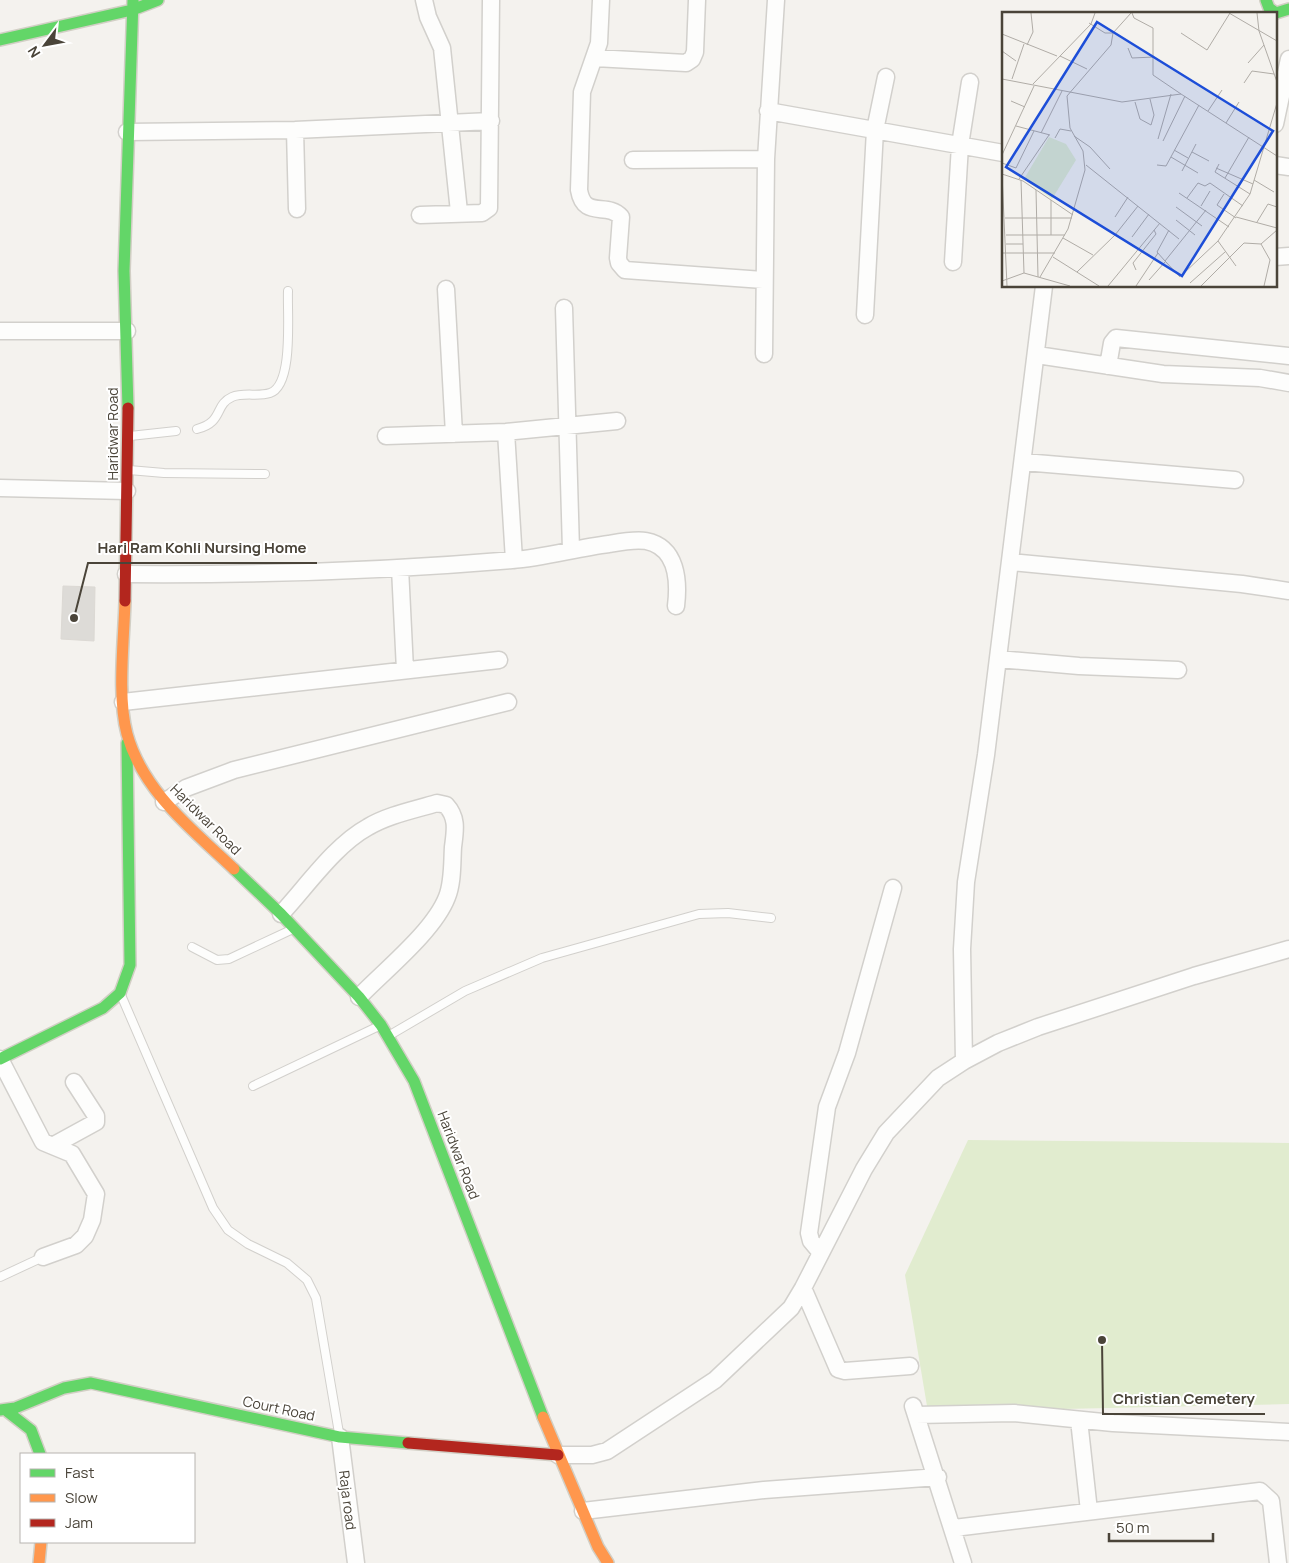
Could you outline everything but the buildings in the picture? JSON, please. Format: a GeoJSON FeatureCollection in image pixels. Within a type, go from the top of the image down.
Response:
{"type":"FeatureCollection","features":[{"type":"Feature","properties":{"kind":"main road"},"geometry":{"type":"LineString","coordinates":[[0,40],[132,5],[158,0]]}},
{"type":"Feature","properties":{"kind":"main road"},"geometry":{"type":"LineString","coordinates":[[1263,2],[1274,12]]}},
{"type":"Feature","properties":{"kind":"main road","name":"Haridwar Road"},"geometry":{"type":"LineString","coordinates":[[132,5],[124,271],[127,331],[128,437],[123,702],[127,734],[144,773],[164,802],[281,914],[359,997],[388,1036],[414,1081],[558,1455],[582,1511],[608,1563]]}},
{"type":"Feature","properties":{"kind":"main road"},"geometry":{"type":"LineString","coordinates":[[1276,14],[1289,10]]}},
{"type":"Feature","properties":{"kind":"main road"},"geometry":{"type":"LineString","coordinates":[[0,1059],[103,1008],[120,993],[130,965],[127,734]]}},
{"type":"Feature","properties":{"kind":"main road","name":"Court Road"},"geometry":{"type":"LineString","coordinates":[[4,1411],[79,1384],[91,1383],[340,1436],[558,1455]]}},
{"type":"Feature","properties":{"kind":"main road"},"geometry":{"type":"LineString","coordinates":[[4,1411],[31,1430],[40,1453]]}},
{"type":"Feature","properties":{"kind":"main road"},"geometry":{"type":"LineString","coordinates":[[39,1563],[41,1543]]}},
{"type":"Feature","properties":{"kind":"street"},"geometry":{"type":"LineString","coordinates":[[424,0],[428,17],[442,48],[459,212]]}},
{"type":"Feature","properties":{"kind":"street"},"geometry":{"type":"LineString","coordinates":[[420,216],[459,212],[482,213],[489,208],[491,0]]}},
{"type":"Feature","properties":{"kind":"street"},"geometry":{"type":"LineString","coordinates":[[601,0],[601,29],[595,58],[582,92],[578,190],[583,203],[588,208],[614,212],[621,217],[618,258],[625,270],[763,280]]}},
{"type":"Feature","properties":{"kind":"street"},"geometry":{"type":"LineString","coordinates":[[595,58],[686,63],[692,59],[695,52],[697,0]]}},
{"type":"Feature","properties":{"kind":"street"},"geometry":{"type":"LineString","coordinates":[[764,354],[763,280],[766,159],[776,0]]}},
{"type":"Feature","properties":{"kind":"street"},"geometry":{"type":"LineString","coordinates":[[1276,119],[1289,59]]}},
{"type":"Feature","properties":{"kind":"street"},"geometry":{"type":"LineString","coordinates":[[865,315],[875,130],[886,77]]}},
{"type":"Feature","properties":{"kind":"street"},"geometry":{"type":"LineString","coordinates":[[952,262],[960,146],[970,82]]}},
{"type":"Feature","properties":{"kind":"street"},"geometry":{"type":"LineString","coordinates":[[768,111],[1002,153]]}},
{"type":"Feature","properties":{"kind":"street"},"geometry":{"type":"LineString","coordinates":[[127,132],[295,130],[491,121]]}},
{"type":"Feature","properties":{"kind":"street"},"geometry":{"type":"LineString","coordinates":[[295,130],[297,208]]}},
{"type":"Feature","properties":{"kind":"street"},"geometry":{"type":"LineString","coordinates":[[633,160],[766,159]]}},
{"type":"Feature","properties":{"kind":"street"},"geometry":{"type":"LineString","coordinates":[[1276,165],[1289,167]]}},
{"type":"Feature","properties":{"kind":"street"},"geometry":{"type":"LineString","coordinates":[[1276,257],[1289,256]]}},
{"type":"Feature","properties":{"kind":"street"},"geometry":{"type":"LineString","coordinates":[[964,1061],[963,912],[1024,462],[1044,288]]}},
{"type":"Feature","properties":{"kind":"street"},"geometry":{"type":"LineString","coordinates":[[446,289],[454,434]]}},
{"type":"Feature","properties":{"kind":"street"},"geometry":{"type":"LineString","coordinates":[[564,308],[571,550]]}},
{"type":"Feature","properties":{"kind":"street"},"geometry":{"type":"LineString","coordinates":[[0,331],[127,331]]}},
{"type":"Feature","properties":{"kind":"street"},"geometry":{"type":"LineString","coordinates":[[1108,366],[1112,343],[1116,338],[1289,356]]}},
{"type":"Feature","properties":{"kind":"street"},"geometry":{"type":"LineString","coordinates":[[1037,355],[1163,374],[1260,378],[1289,382]]}},
{"type":"Feature","properties":{"kind":"street"},"geometry":{"type":"LineString","coordinates":[[386,436],[506,432],[617,421]]}},
{"type":"Feature","properties":{"kind":"street"},"geometry":{"type":"LineString","coordinates":[[506,432],[514,560]]}},
{"type":"Feature","properties":{"kind":"street"},"geometry":{"type":"LineString","coordinates":[[1024,462],[1234,480]]}},
{"type":"Feature","properties":{"kind":"street"},"geometry":{"type":"LineString","coordinates":[[0,488],[127,491]]}},
{"type":"Feature","properties":{"kind":"street"},"geometry":{"type":"LineString","coordinates":[[126,574],[245,575],[400,568],[514,560],[626,541],[646,541],[659,546],[673,562],[679,586],[676,606]]}},
{"type":"Feature","properties":{"kind":"street"},"geometry":{"type":"LineString","coordinates":[[1010,562],[1242,584],[1289,591]]}},
{"type":"Feature","properties":{"kind":"street"},"geometry":{"type":"LineString","coordinates":[[400,568],[405,670]]}},
{"type":"Feature","properties":{"kind":"street"},"geometry":{"type":"LineString","coordinates":[[998,659],[1079,666],[1178,670]]}},
{"type":"Feature","properties":{"kind":"street"},"geometry":{"type":"LineString","coordinates":[[123,702],[499,660]]}},
{"type":"Feature","properties":{"kind":"street"},"geometry":{"type":"LineString","coordinates":[[164,802],[186,788],[234,770],[508,702]]}},
{"type":"Feature","properties":{"kind":"street"},"geometry":{"type":"LineString","coordinates":[[281,914],[350,839],[384,819],[437,803],[446,804],[455,820],[452,875],[448,896],[440,911],[422,933],[359,997]]}},
{"type":"Feature","properties":{"kind":"street"},"geometry":{"type":"LineString","coordinates":[[822,1253],[811,1241],[809,1233],[828,1107],[847,1053],[893,888]]}},
{"type":"Feature","properties":{"kind":"street"},"geometry":{"type":"LineString","coordinates":[[558,1455],[592,1455],[607,1451],[715,1380],[791,1308],[804,1288],[864,1169],[886,1133],[938,1078],[964,1061],[998,1043],[1038,1027],[1194,976],[1289,949]]}},
{"type":"Feature","properties":{"kind":"street"},"geometry":{"type":"LineString","coordinates":[[0,1059],[43,1142],[72,1154],[96,1194],[92,1220],[85,1236],[76,1245],[43,1257]]}},
{"type":"Feature","properties":{"kind":"street"},"geometry":{"type":"LineString","coordinates":[[54,1145],[96,1122],[96,1116],[74,1082]]}},
{"type":"Feature","properties":{"kind":"street"},"geometry":{"type":"LineString","coordinates":[[804,1288],[838,1369],[845,1371],[910,1366]]}},
{"type":"Feature","properties":{"kind":"street"},"geometry":{"type":"LineString","coordinates":[[963,1563],[938,1477],[914,1410],[1014,1413],[1079,1420],[1289,1432]]}},
{"type":"Feature","properties":{"kind":"street"},"geometry":{"type":"LineString","coordinates":[[1079,1420],[1089,1511]]}},
{"type":"Feature","properties":{"kind":"street","name":"Raja road"},"geometry":{"type":"LineString","coordinates":[[340,1436],[356,1563]]}},
{"type":"Feature","properties":{"kind":"street"},"geometry":{"type":"LineString","coordinates":[[582,1511],[764,1490],[938,1477]]}},
{"type":"Feature","properties":{"kind":"street"},"geometry":{"type":"LineString","coordinates":[[954,1528],[1260,1491],[1271,1501],[1278,1563]]}},
{"type":"Feature","properties":{"kind":"lane"},"geometry":{"type":"LineString","coordinates":[[197,429],[207,427],[214,422],[222,404],[231,397],[270,393],[281,385],[286,371],[288,292]]}},
{"type":"Feature","properties":{"kind":"lane"},"geometry":{"type":"LineString","coordinates":[[128,437],[176,431]]}},
{"type":"Feature","properties":{"kind":"lane"},"geometry":{"type":"LineString","coordinates":[[127,470],[174,473],[266,474]]}},
{"type":"Feature","properties":{"kind":"lane"},"geometry":{"type":"LineString","coordinates":[[388,1036],[465,991],[542,958],[699,914],[728,914],[771,918]]}},
{"type":"Feature","properties":{"kind":"lane"},"geometry":{"type":"LineString","coordinates":[[192,947],[217,960],[229,959],[294,928]]}},
{"type":"Feature","properties":{"kind":"lane"},"geometry":{"type":"LineString","coordinates":[[120,993],[213,1208],[228,1230],[248,1244],[287,1263],[307,1280],[316,1298],[340,1436]]}},
{"type":"Feature","properties":{"kind":"lane"},"geometry":{"type":"LineString","coordinates":[[253,1086],[381,1025]]}},
{"type":"Feature","properties":{"kind":"lane"},"geometry":{"type":"LineString","coordinates":[[0,1277],[43,1257]]}},
{"type":"Feature","properties":{"kind":"green space"},"geometry":{"type":"Polygon","coordinates":[[[968,1140],[1289,1143],[1289,1404],[928,1412],[905,1275],[968,1140]]]}},
{"type":"Feature","properties":{"kind":"traffic: fast"},"geometry":{"type":"LineString","coordinates":[[128,408],[124,271],[133,0]]}},
{"type":"Feature","properties":{"kind":"traffic: fast"},"geometry":{"type":"LineString","coordinates":[[0,40],[132,10],[158,0]]}},
{"type":"Feature","properties":{"kind":"traffic: fast"},"geometry":{"type":"LineString","coordinates":[[1266,0],[1269,8],[1275,12]]}},
{"type":"Feature","properties":{"kind":"traffic: fast"},"geometry":{"type":"LineString","coordinates":[[1276,13],[1289,9]]}},
{"type":"Feature","properties":{"kind":"traffic: fast"},"geometry":{"type":"LineString","coordinates":[[0,1059],[103,1008],[120,993],[130,965],[127,743]]}},
{"type":"Feature","properties":{"kind":"traffic: fast"},"geometry":{"type":"LineString","coordinates":[[234,869],[281,914],[359,997],[381,1025],[414,1081],[543,1417]]}},
{"type":"Feature","properties":{"kind":"traffic: fast"},"geometry":{"type":"LineString","coordinates":[[0,1410],[15,1408],[64,1388],[91,1383],[340,1437],[408,1443]]}},
{"type":"Feature","properties":{"kind":"traffic: fast"},"geometry":{"type":"LineString","coordinates":[[8,1412],[31,1430],[40,1453]]}},
{"type":"Feature","properties":{"kind":"traffic: slow"},"geometry":{"type":"LineString","coordinates":[[125,601],[122,703],[127,734],[135,755],[145,774],[171,809],[234,869]]}},
{"type":"Feature","properties":{"kind":"traffic: slow"},"geometry":{"type":"LineString","coordinates":[[543,1417],[598,1547],[608,1563]]}},
{"type":"Feature","properties":{"kind":"traffic: slow"},"geometry":{"type":"LineString","coordinates":[[39,1563],[41,1543]]}},
{"type":"Feature","properties":{"kind":"traffic: jam"},"geometry":{"type":"LineString","coordinates":[[125,601],[128,408]]}},
{"type":"Feature","properties":{"kind":"traffic: jam"},"geometry":{"type":"LineString","coordinates":[[408,1443],[558,1455]]}},
{"type":"Feature","properties":{"kind":"place","name":"Hari Ram Kohli Nursing Home"},"geometry":{"type":"Point","coordinates":[74,618]}},
{"type":"Feature","properties":{"kind":"place","name":"Christian Cemetery"},"geometry":{"type":"Point","coordinates":[1102,1340]}}]}
